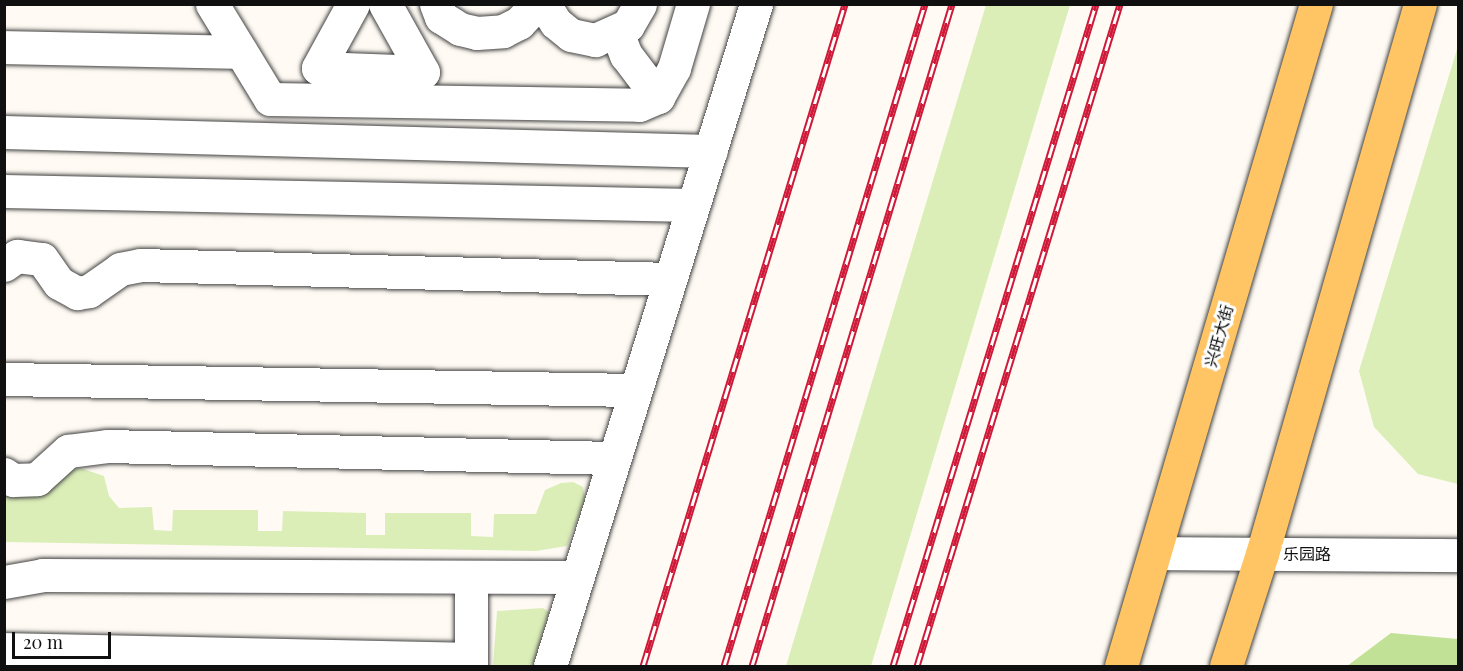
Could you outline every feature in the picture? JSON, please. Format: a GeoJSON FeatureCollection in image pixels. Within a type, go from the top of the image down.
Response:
{"type":"FeatureCollection","features":[{"type":"Feature","properties":{"kind":"main road","name":"兴旺大街"},"geometry":{"type":"LineString","coordinates":[[1120,666],[1156,553],[1316,4]]}},
{"type":"Feature","properties":{"kind":"main road"},"geometry":{"type":"LineString","coordinates":[[1226,666],[1262,554],[1420,4]]}},
{"type":"Feature","properties":{"kind":"street"},"geometry":{"type":"LineString","coordinates":[[212,4],[270,99],[639,105],[658,97],[674,68],[693,4]]}},
{"type":"Feature","properties":{"kind":"street"},"geometry":{"type":"LineString","coordinates":[[353,4],[318,68],[423,72],[385,4]]}},
{"type":"Feature","properties":{"kind":"street"},"geometry":{"type":"LineString","coordinates":[[435,4],[441,17],[460,29],[477,33],[502,31],[519,23],[537,4]]}},
{"type":"Feature","properties":{"kind":"street"},"geometry":{"type":"LineString","coordinates":[[544,4],[556,23],[571,35],[595,40],[617,32],[628,25],[640,4]]}},
{"type":"Feature","properties":{"kind":"street"},"geometry":{"type":"LineString","coordinates":[[550,666],[756,4]]}},
{"type":"Feature","properties":{"kind":"street"},"geometry":{"type":"LineString","coordinates":[[617,32],[626,55],[658,97]]}},
{"type":"Feature","properties":{"kind":"street"},"geometry":{"type":"LineString","coordinates":[[4,47],[241,52]]}},
{"type":"Feature","properties":{"kind":"street"},"geometry":{"type":"LineString","coordinates":[[4,132],[711,151]]}},
{"type":"Feature","properties":{"kind":"street"},"geometry":{"type":"LineString","coordinates":[[4,191],[690,215]]}},
{"type":"Feature","properties":{"kind":"street"},"geometry":{"type":"LineString","coordinates":[[4,210],[690,215]]}},
{"type":"Feature","properties":{"kind":"street"},"geometry":{"type":"LineString","coordinates":[[4,265],[28,255],[42,259],[58,283],[77,293],[89,291],[120,269],[140,265],[670,279]]}},
{"type":"Feature","properties":{"kind":"street"},"geometry":{"type":"LineString","coordinates":[[4,379],[632,400]]}},
{"type":"Feature","properties":{"kind":"street"},"geometry":{"type":"LineString","coordinates":[[4,397],[632,400]]}},
{"type":"Feature","properties":{"kind":"street"},"geometry":{"type":"LineString","coordinates":[[4,474],[13,480],[37,479],[68,451],[107,446],[614,458]]}},
{"type":"Feature","properties":{"kind":"street","name":"乐园路"},"geometry":{"type":"LineString","coordinates":[[1156,553],[1458,555]]}},
{"type":"Feature","properties":{"kind":"street"},"geometry":{"type":"LineString","coordinates":[[4,574],[578,577]]}},
{"type":"Feature","properties":{"kind":"street"},"geometry":{"type":"LineString","coordinates":[[4,582],[42,575]]}},
{"type":"Feature","properties":{"kind":"street"},"geometry":{"type":"LineString","coordinates":[[4,649],[471,662],[471,578]]}},
{"type":"Feature","properties":{"kind":"green space"},"geometry":{"type":"Polygon","coordinates":[[[986,5],[1070,5],[871,666],[786,666],[986,5]]]}},
{"type":"Feature","properties":{"kind":"green space"},"geometry":{"type":"Polygon","coordinates":[[[1458,46],[1458,484],[1418,474],[1374,427],[1359,371],[1458,46]]]}},
{"type":"Feature","properties":{"kind":"green space"},"geometry":{"type":"Polygon","coordinates":[[[80,468],[104,476],[109,496],[119,508],[152,507],[154,530],[172,531],[173,510],[258,510],[258,531],[282,531],[283,511],[366,513],[366,535],[385,535],[385,513],[471,513],[471,536],[493,537],[494,514],[536,514],[545,490],[561,483],[573,482],[583,487],[585,499],[567,546],[536,551],[5,542],[5,493],[80,468]]]}},
{"type":"Feature","properties":{"kind":"green space"},"geometry":{"type":"Polygon","coordinates":[[[543,608],[549,612],[533,666],[493,666],[497,611],[543,608]]]}},
{"type":"Feature","properties":{"kind":"green space"},"geometry":{"type":"Polygon","coordinates":[[[1391,633],[1458,639],[1458,666],[1347,666],[1391,633]]]}},
{"type":"Feature","properties":{"kind":"railway"},"geometry":{"type":"LineString","coordinates":[[643,666],[845,4]]}},
{"type":"Feature","properties":{"kind":"railway"},"geometry":{"type":"LineString","coordinates":[[724,666],[925,4]]}},
{"type":"Feature","properties":{"kind":"railway"},"geometry":{"type":"LineString","coordinates":[[752,666],[952,4]]}},
{"type":"Feature","properties":{"kind":"railway"},"geometry":{"type":"LineString","coordinates":[[893,666],[1096,4]]}},
{"type":"Feature","properties":{"kind":"railway"},"geometry":{"type":"LineString","coordinates":[[917,666],[1120,4]]}}]}
